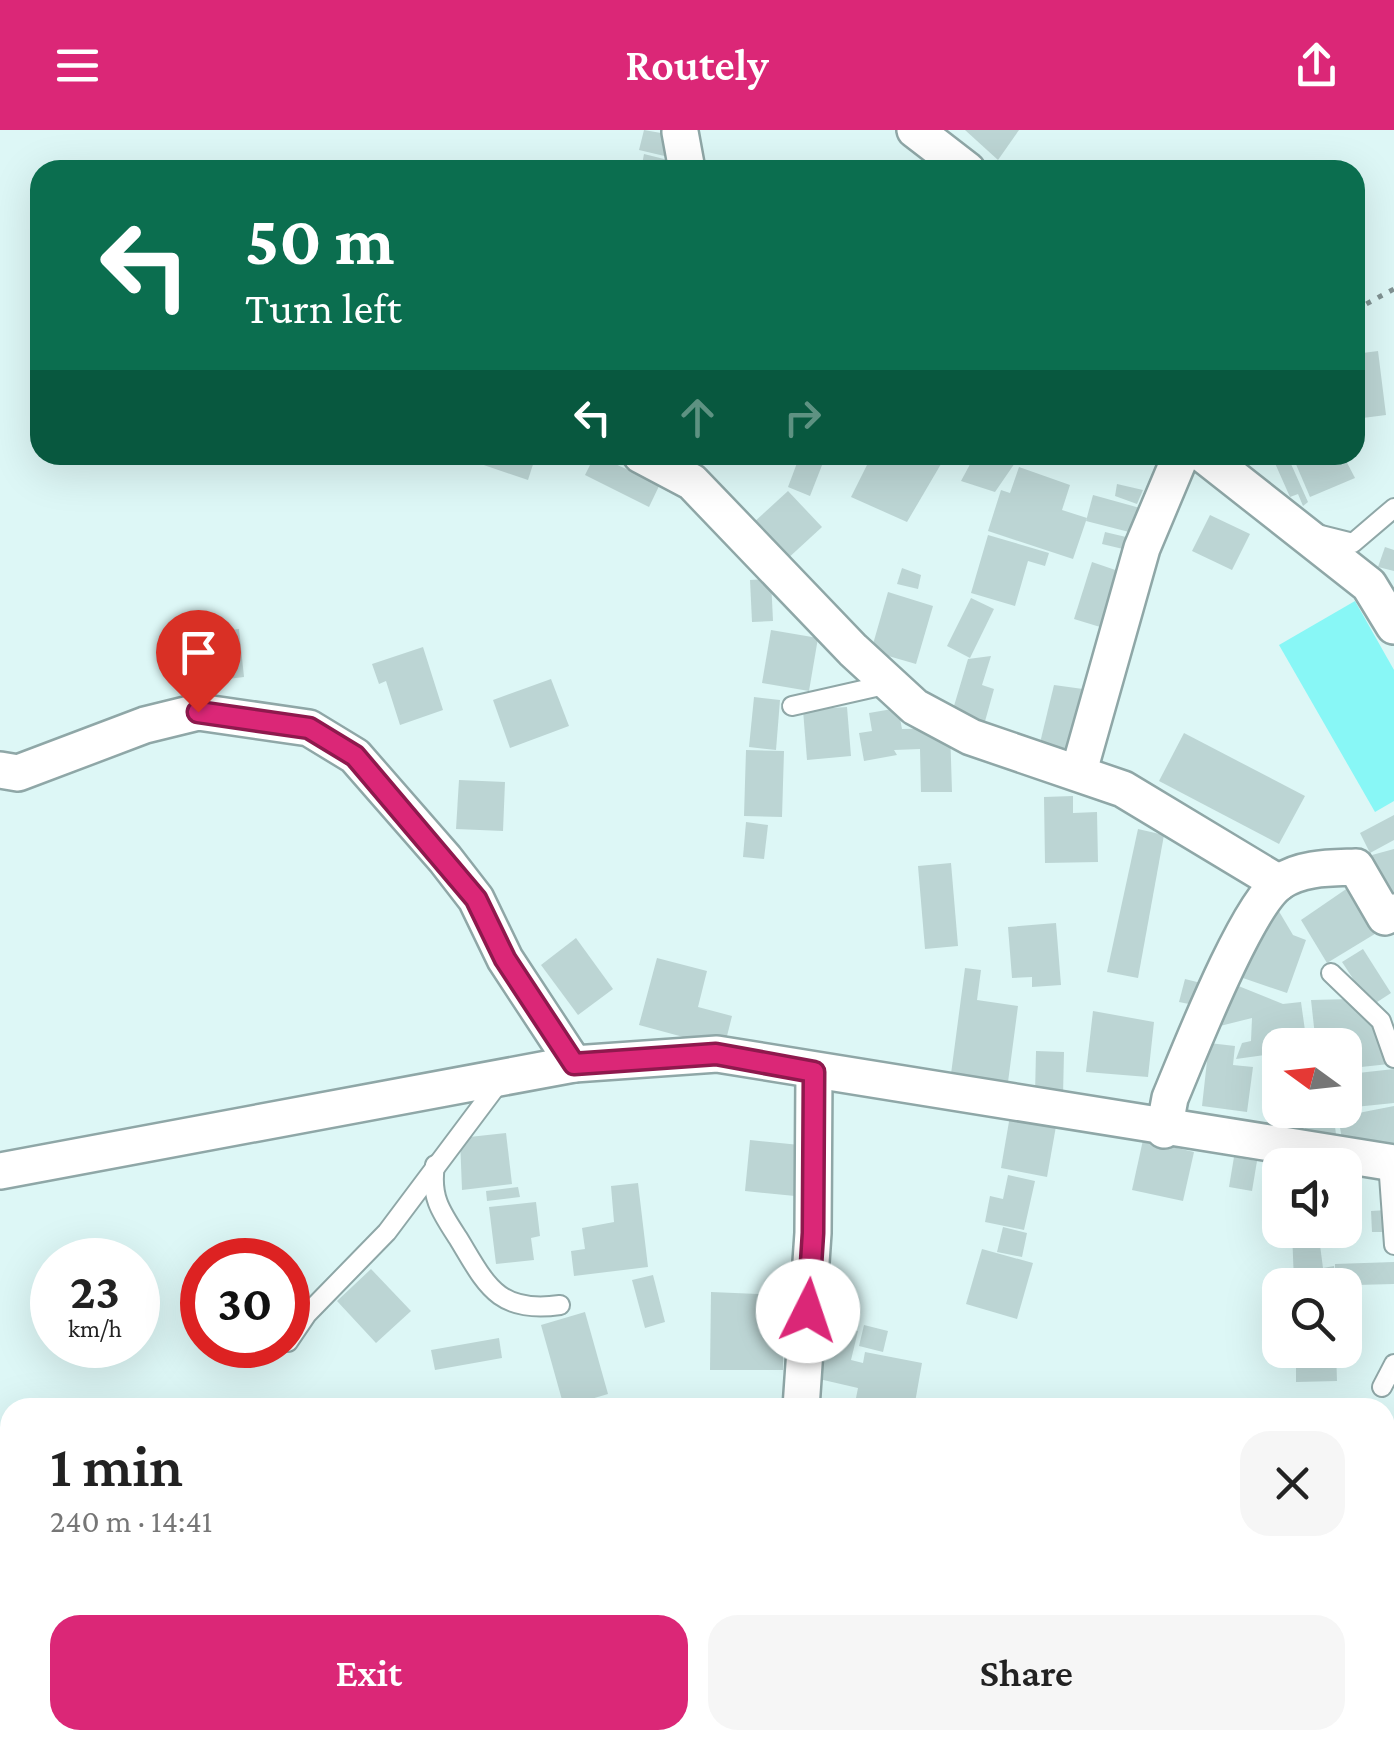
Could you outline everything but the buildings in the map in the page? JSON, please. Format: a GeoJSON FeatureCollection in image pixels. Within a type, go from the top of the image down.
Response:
{"type":"FeatureCollection","features":[{"type":"Feature","properties":{"kind":"street"},"geometry":{"type":"LineString","coordinates":[[915,130],[954,160]]}},
{"type":"Feature","properties":{"kind":"street"},"geometry":{"type":"LineString","coordinates":[[680,132],[686,160]]}},
{"type":"Feature","properties":{"kind":"street"},"geometry":{"type":"LineString","coordinates":[[661,465],[692,482],[915,706],[971,737],[1079,771],[1122,789],[1279,882]]}},
{"type":"Feature","properties":{"kind":"street"},"geometry":{"type":"LineString","coordinates":[[1079,771],[1142,548],[1178,465]]}},
{"type":"Feature","properties":{"kind":"street"},"geometry":{"type":"LineString","coordinates":[[1236,469],[1298,529],[1382,584],[1394,626]]}},
{"type":"Feature","properties":{"kind":"street"},"geometry":{"type":"LineString","coordinates":[[0,770],[18,773],[145,725],[198,712],[309,728],[355,756],[445,859],[476,899],[505,959],[574,1064]]}},
{"type":"Feature","properties":{"kind":"street"},"geometry":{"type":"LineString","coordinates":[[1164,1130],[1170,1098],[1255,912],[1279,882],[1313,869],[1356,867],[1385,917],[1394,912]]}},
{"type":"Feature","properties":{"kind":"street"},"geometry":{"type":"LineString","coordinates":[[0,1171],[574,1064],[716,1054],[1164,1130],[1391,1163]]}},
{"type":"Feature","properties":{"kind":"street"},"geometry":{"type":"LineString","coordinates":[[802,1398],[813,1233],[814,1072]]}},
{"type":"Feature","properties":{"kind":"lane"},"geometry":{"type":"LineString","coordinates":[[1298,529],[1352,544],[1394,508]]}},
{"type":"Feature","properties":{"kind":"lane"},"geometry":{"type":"LineString","coordinates":[[792,706],[890,684]]}},
{"type":"Feature","properties":{"kind":"lane"},"geometry":{"type":"LineString","coordinates":[[1331,973],[1381,1020],[1394,1058]]}},
{"type":"Feature","properties":{"kind":"lane"},"geometry":{"type":"LineString","coordinates":[[310,1311],[386,1232],[504,1076]]}},
{"type":"Feature","properties":{"kind":"lane"},"geometry":{"type":"LineString","coordinates":[[1391,1163],[1394,1245]]}},
{"type":"Feature","properties":{"kind":"lane"},"geometry":{"type":"LineString","coordinates":[[435,1164],[432,1186],[440,1213],[477,1276],[502,1299],[537,1308],[560,1305]]}},
{"type":"Feature","properties":{"kind":"lane"},"geometry":{"type":"LineString","coordinates":[[1382,1387],[1394,1364]]}},
{"type":"Feature","properties":{"kind":"path"},"geometry":{"type":"LineString","coordinates":[[1365,305],[1394,289]]}},
{"type":"Feature","properties":{"kind":"shaded area"},"geometry":{"type":"Polygon","coordinates":[[[1355,601],[1394,670],[1394,801],[1375,812],[1279,645],[1355,601]]]}},
{"type":"Feature","properties":{"kind":"route"},"geometry":{"type":"LineString","coordinates":[[198,712],[309,728],[355,756],[476,899],[505,959],[574,1064],[716,1054],[814,1072],[813,1233],[808,1311]]}}]}
